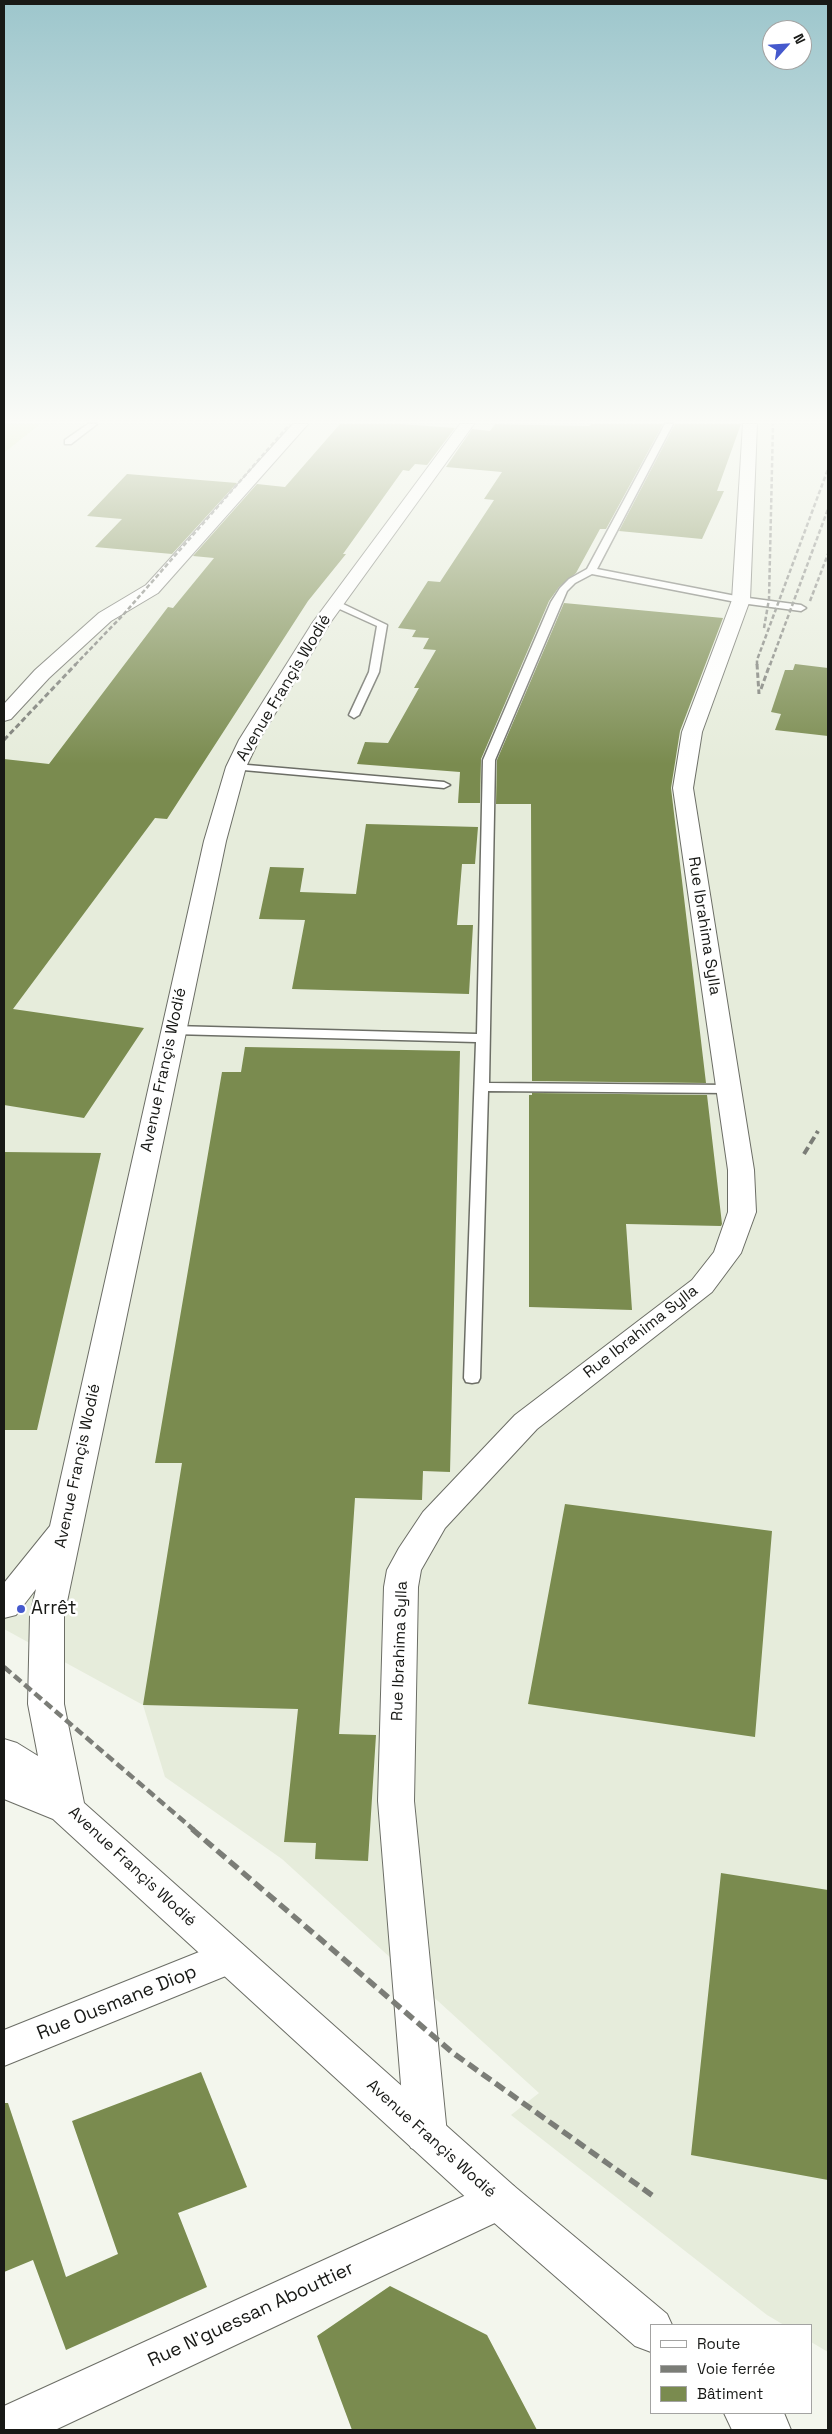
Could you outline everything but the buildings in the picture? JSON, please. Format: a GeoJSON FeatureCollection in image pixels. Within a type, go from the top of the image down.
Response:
{"type":"FeatureCollection","features":[{"type":"Feature","properties":{"kind":"street"},"geometry":{"type":"LineString","coordinates":[[4,715],[42,674],[105,617],[152,589],[198,538]]}},
{"type":"Feature","properties":{"kind":"street","name":"Avenue Françis Wodié"},"geometry":{"type":"LineString","coordinates":[[384,538],[322,622],[249,740],[236,767],[214,841],[47,1616],[45,1655],[46,1704],[67,1810],[499,2200],[650,2329]]}},
{"type":"Feature","properties":{"kind":"street","name":"Rue Ibrahima Sylla"},"geometry":{"type":"LineString","coordinates":[[426,2134],[408,1954],[396,1801],[401,1587],[404,1570],[415,1548],[434,1520],[526,1422],[702,1286],[728,1253],[742,1212],[741,1170],[683,788],[692,732],[741,600],[744,538]]}},
{"type":"Feature","properties":{"kind":"street"},"geometry":{"type":"LineString","coordinates":[[4,1606],[64,1530]]}},
{"type":"Feature","properties":{"kind":"street"},"geometry":{"type":"LineString","coordinates":[[4,1753],[32,1770],[67,1810]]}},
{"type":"Feature","properties":{"kind":"street"},"geometry":{"type":"LineString","coordinates":[[4,1784],[67,1810]]}},
{"type":"Feature","properties":{"kind":"street","name":"Rue Ousmane Diop"},"geometry":{"type":"LineString","coordinates":[[4,2048],[229,1957]]}},
{"type":"Feature","properties":{"kind":"street","name":"Rue N'guessan Abouttier"},"geometry":{"type":"LineString","coordinates":[[4,2430],[499,2200]]}},
{"type":"Feature","properties":{"kind":"street"},"geometry":{"type":"LineString","coordinates":[[748,2414],[768,2430]]}},
{"type":"Feature","properties":{"kind":"lane"},"geometry":{"type":"LineString","coordinates":[[472,1378],[487,922],[489,760],[556,602],[563,590],[572,581],[591,571],[609,538]]}},
{"type":"Feature","properties":{"kind":"lane"},"geometry":{"type":"LineString","coordinates":[[591,571],[741,600],[801,608]]}},
{"type":"Feature","properties":{"kind":"lane"},"geometry":{"type":"LineString","coordinates":[[336,604],[382,624],[374,672],[354,715]]}},
{"type":"Feature","properties":{"kind":"lane"},"geometry":{"type":"LineString","coordinates":[[236,767],[444,785]]}},
{"type":"Feature","properties":{"kind":"lane"},"geometry":{"type":"LineString","coordinates":[[173,1030],[482,1038]]}},
{"type":"Feature","properties":{"kind":"lane"},"geometry":{"type":"LineString","coordinates":[[481,1087],[729,1089]]}},
{"type":"Feature","properties":{"kind":"shaded area"},"geometry":{"type":"Polygon","coordinates":[[[4,538],[828,538],[828,2352],[812,2343],[812,2324],[782,2324],[767,2315],[511,2115],[539,2093],[282,1859],[165,1777],[143,1705],[4,1629],[4,538]]]}},
{"type":"Feature","properties":{"kind":"railway"},"geometry":{"type":"LineString","coordinates":[[75,665],[123,615],[191,538]]}},
{"type":"Feature","properties":{"kind":"railway"},"geometry":{"type":"LineString","coordinates":[[764,628],[769,599],[770,538]]}},
{"type":"Feature","properties":{"kind":"railway"},"geometry":{"type":"LineString","coordinates":[[757,664],[803,538]]}},
{"type":"Feature","properties":{"kind":"railway"},"geometry":{"type":"LineString","coordinates":[[770,665],[817,538]]}},
{"type":"Feature","properties":{"kind":"railway"},"geometry":{"type":"LineString","coordinates":[[810,601],[828,554]]}},
{"type":"Feature","properties":{"kind":"railway"},"geometry":{"type":"LineString","coordinates":[[4,740],[76,664]]}},
{"type":"Feature","properties":{"kind":"railway"},"geometry":{"type":"LineString","coordinates":[[757,664],[759,694]]}},
{"type":"Feature","properties":{"kind":"railway"},"geometry":{"type":"LineString","coordinates":[[761,689],[770,664]]}},
{"type":"Feature","properties":{"kind":"railway"},"geometry":{"type":"LineString","coordinates":[[804,1154],[818,1131]]}},
{"type":"Feature","properties":{"kind":"railway"},"geometry":{"type":"LineString","coordinates":[[4,1667],[194,1830]]}},
{"type":"Feature","properties":{"kind":"railway"},"geometry":{"type":"LineString","coordinates":[[192,1829],[453,2053],[656,2198]]}},
{"type":"Feature","properties":{"kind":"place","name":"Arrêt"},"geometry":{"type":"Point","coordinates":[21,1609]}}]}
